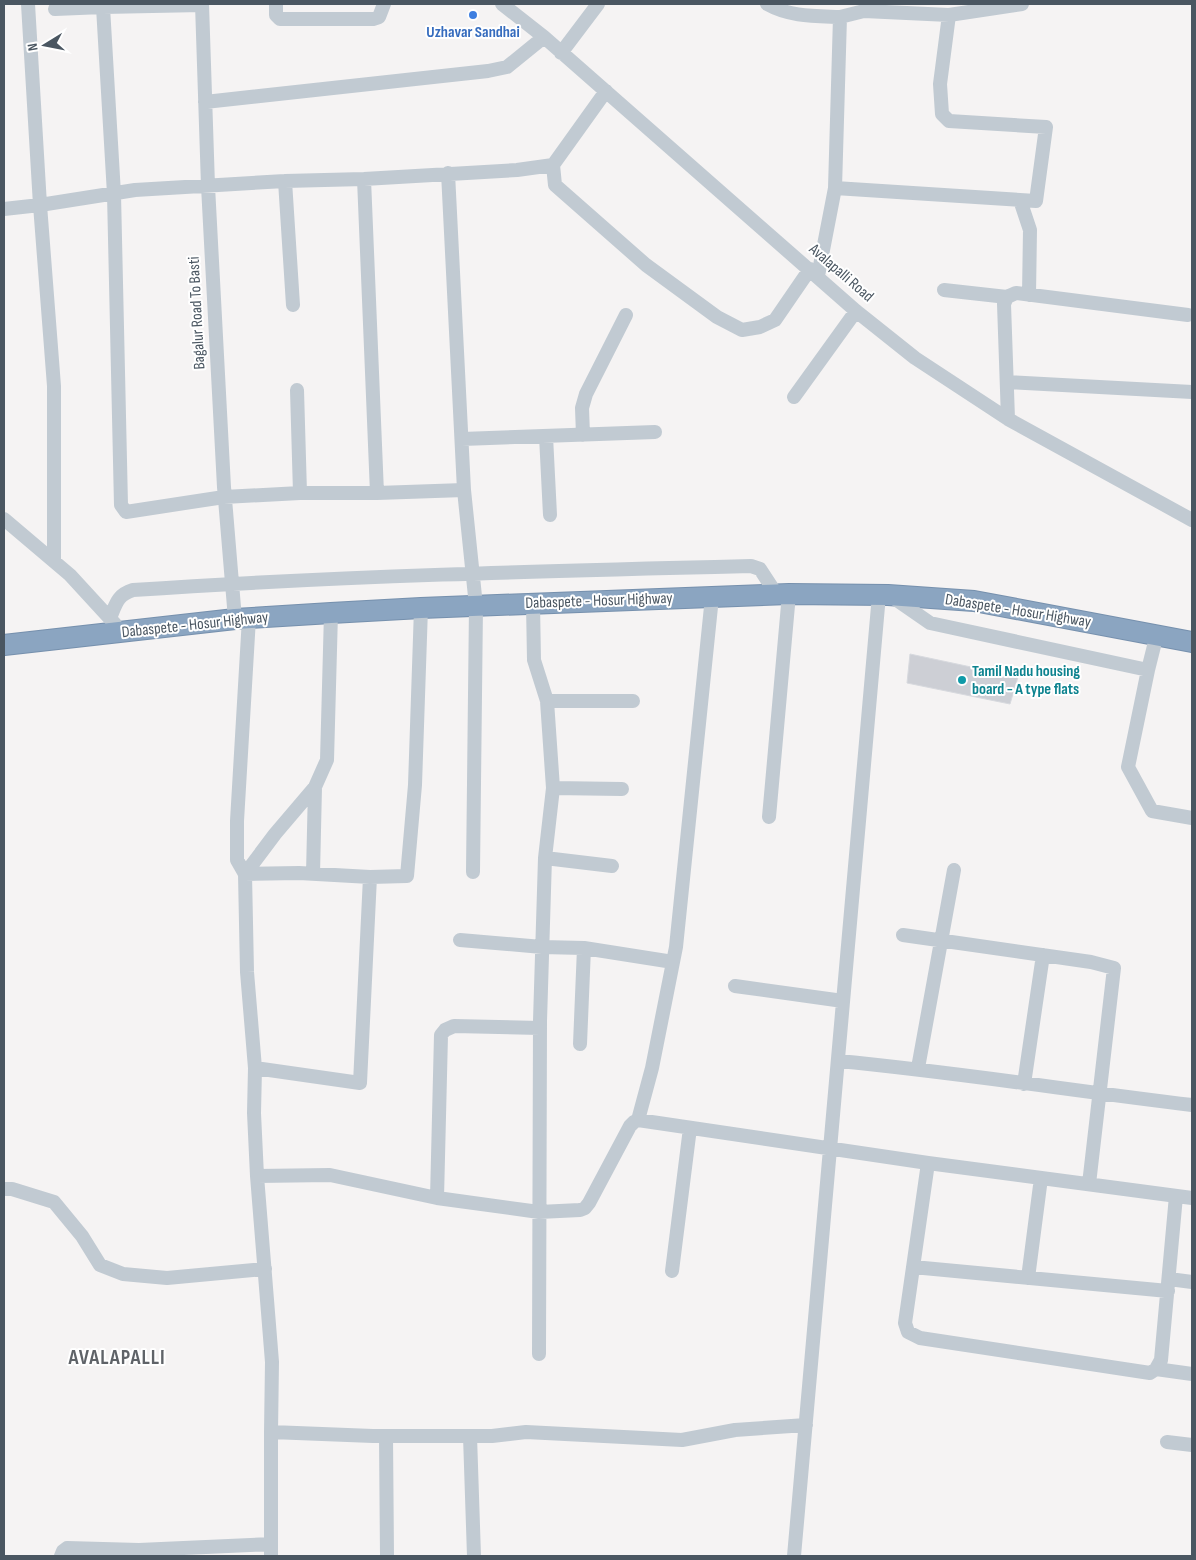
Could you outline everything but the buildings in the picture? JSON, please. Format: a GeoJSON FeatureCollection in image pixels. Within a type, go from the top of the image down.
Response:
{"type":"FeatureCollection","features":[{"type":"Feature","properties":{"kind":"highway","name":"Dabaspete - Hosur Highway"},"geometry":{"type":"LineString","coordinates":[[4,644],[116,625],[242,619],[330,612],[783,594],[884,595],[974,600],[1192,642]]}},
{"type":"Feature","properties":{"kind":"street"},"geometry":{"type":"LineString","coordinates":[[28,4],[40,205],[54,386],[54,561]]}},
{"type":"Feature","properties":{"kind":"street"},"geometry":{"type":"LineString","coordinates":[[55,9],[202,4]]}},
{"type":"Feature","properties":{"kind":"street","name":"Bagalur Road To Basti"},"geometry":{"type":"LineString","coordinates":[[202,4],[208,186],[224,497],[232,583],[242,619],[237,860],[245,874],[248,972],[255,1068],[254,1113],[257,1176],[272,1362],[271,1550]]}},
{"type":"Feature","properties":{"kind":"street"},"geometry":{"type":"LineString","coordinates":[[276,4],[276,15],[280,19],[373,19],[380,17],[384,4]]}},
{"type":"Feature","properties":{"kind":"street","name":"Avalapalli Road"},"geometry":{"type":"LineString","coordinates":[[502,4],[544,37],[856,311],[916,358],[1008,419],[1192,520]]}},
{"type":"Feature","properties":{"kind":"street"},"geometry":{"type":"LineString","coordinates":[[561,52],[598,4]]}},
{"type":"Feature","properties":{"kind":"street"},"geometry":{"type":"LineString","coordinates":[[767,4],[777,9],[804,16],[840,17],[864,11],[949,15],[1022,4]]}},
{"type":"Feature","properties":{"kind":"street"},"geometry":{"type":"LineString","coordinates":[[103,7],[114,194],[120,505],[126,512],[224,497],[464,490]]}},
{"type":"Feature","properties":{"kind":"street"},"geometry":{"type":"LineString","coordinates":[[835,188],[1036,201],[1046,127],[949,121],[942,114],[940,84],[949,15]]}},
{"type":"Feature","properties":{"kind":"street"},"geometry":{"type":"LineString","coordinates":[[606,92],[553,165],[555,185],[646,265],[717,317],[742,330],[760,327],[775,320],[814,273],[835,188],[840,17]]}},
{"type":"Feature","properties":{"kind":"street"},"geometry":{"type":"LineString","coordinates":[[205,102],[488,72],[507,67],[544,37]]}},
{"type":"Feature","properties":{"kind":"street"},"geometry":{"type":"LineString","coordinates":[[4,209],[135,190],[518,170],[553,165]]}},
{"type":"Feature","properties":{"kind":"street"},"geometry":{"type":"LineString","coordinates":[[448,173],[464,490],[476,606],[473,872]]}},
{"type":"Feature","properties":{"kind":"street"},"geometry":{"type":"LineString","coordinates":[[364,179],[377,493]]}},
{"type":"Feature","properties":{"kind":"street"},"geometry":{"type":"LineString","coordinates":[[285,181],[293,305]]}},
{"type":"Feature","properties":{"kind":"street"},"geometry":{"type":"LineString","coordinates":[[1020,200],[1030,230],[1030,295]]}},
{"type":"Feature","properties":{"kind":"street"},"geometry":{"type":"LineString","coordinates":[[944,290],[1008,297],[1016,293],[1188,315]]}},
{"type":"Feature","properties":{"kind":"street"},"geometry":{"type":"LineString","coordinates":[[1008,297],[1004,304],[1008,419]]}},
{"type":"Feature","properties":{"kind":"street"},"geometry":{"type":"LineString","coordinates":[[794,397],[856,311]]}},
{"type":"Feature","properties":{"kind":"street"},"geometry":{"type":"LineString","coordinates":[[583,435],[582,408],[586,394],[626,314]]}},
{"type":"Feature","properties":{"kind":"street"},"geometry":{"type":"LineString","coordinates":[[1007,382],[1192,392]]}},
{"type":"Feature","properties":{"kind":"street"},"geometry":{"type":"LineString","coordinates":[[297,390],[300,494]]}},
{"type":"Feature","properties":{"kind":"street"},"geometry":{"type":"LineString","coordinates":[[462,439],[655,432]]}},
{"type":"Feature","properties":{"kind":"street"},"geometry":{"type":"LineString","coordinates":[[546,436],[550,515]]}},
{"type":"Feature","properties":{"kind":"street"},"geometry":{"type":"LineString","coordinates":[[4,519],[70,575],[116,625]]}},
{"type":"Feature","properties":{"kind":"street"},"geometry":{"type":"LineString","coordinates":[[116,625],[119,597],[133,590],[232,583],[472,573],[751,566],[760,569],[783,594],[769,817]]}},
{"type":"Feature","properties":{"kind":"street"},"geometry":{"type":"LineString","coordinates":[[794,1556],[843,1001],[884,595],[930,624],[1148,670]]}},
{"type":"Feature","properties":{"kind":"street"},"geometry":{"type":"LineString","coordinates":[[638,1120],[652,1068],[676,947],[712,597]]}},
{"type":"Feature","properties":{"kind":"street"},"geometry":{"type":"LineString","coordinates":[[533,604],[534,660],[547,701],[553,788],[544,858],[540,1028],[539,1354]]}},
{"type":"Feature","properties":{"kind":"street"},"geometry":{"type":"LineString","coordinates":[[245,874],[313,874],[370,878],[407,876],[415,786],[421,608]]}},
{"type":"Feature","properties":{"kind":"street"},"geometry":{"type":"LineString","coordinates":[[245,874],[275,834],[315,787],[327,760],[330,612]]}},
{"type":"Feature","properties":{"kind":"street"},"geometry":{"type":"LineString","coordinates":[[1157,634],[1128,767],[1152,811],[1192,818]]}},
{"type":"Feature","properties":{"kind":"street"},"geometry":{"type":"LineString","coordinates":[[547,701],[633,701]]}},
{"type":"Feature","properties":{"kind":"street"},"geometry":{"type":"LineString","coordinates":[[313,874],[315,787]]}},
{"type":"Feature","properties":{"kind":"street"},"geometry":{"type":"LineString","coordinates":[[553,788],[622,789]]}},
{"type":"Feature","properties":{"kind":"street"},"geometry":{"type":"LineString","coordinates":[[544,858],[612,866]]}},
{"type":"Feature","properties":{"kind":"street"},"geometry":{"type":"LineString","coordinates":[[918,1068],[954,870]]}},
{"type":"Feature","properties":{"kind":"street"},"geometry":{"type":"LineString","coordinates":[[255,1068],[360,1083],[370,878]]}},
{"type":"Feature","properties":{"kind":"street"},"geometry":{"type":"LineString","coordinates":[[903,935],[1090,962],[1114,968],[1089,1184]]}},
{"type":"Feature","properties":{"kind":"street"},"geometry":{"type":"LineString","coordinates":[[460,940],[542,947],[584,948],[673,962]]}},
{"type":"Feature","properties":{"kind":"street"},"geometry":{"type":"LineString","coordinates":[[580,1044],[584,948]]}},
{"type":"Feature","properties":{"kind":"street"},"geometry":{"type":"LineString","coordinates":[[1024,1084],[1043,955]]}},
{"type":"Feature","properties":{"kind":"street"},"geometry":{"type":"LineString","coordinates":[[735,986],[843,1001]]}},
{"type":"Feature","properties":{"kind":"street"},"geometry":{"type":"LineString","coordinates":[[437,1198],[441,1035],[445,1030],[454,1026],[540,1028]]}},
{"type":"Feature","properties":{"kind":"street"},"geometry":{"type":"LineString","coordinates":[[838,1061],[918,1068],[1024,1084],[1192,1105]]}},
{"type":"Feature","properties":{"kind":"street"},"geometry":{"type":"LineString","coordinates":[[257,1176],[330,1174],[437,1198],[540,1212],[580,1210],[589,1203],[630,1126],[638,1120],[830,1149],[1192,1198]]}},
{"type":"Feature","properties":{"kind":"street"},"geometry":{"type":"LineString","coordinates":[[672,1271],[690,1128]]}},
{"type":"Feature","properties":{"kind":"street"},"geometry":{"type":"LineString","coordinates":[[928,1162],[905,1323],[908,1332],[920,1338],[1150,1373],[1156,1369],[1161,1360],[1176,1196]]}},
{"type":"Feature","properties":{"kind":"street"},"geometry":{"type":"LineString","coordinates":[[1028,1278],[1041,1178]]}},
{"type":"Feature","properties":{"kind":"street"},"geometry":{"type":"LineString","coordinates":[[4,1189],[12,1189],[54,1202],[82,1236],[100,1265],[124,1274],[167,1278],[265,1270]]}},
{"type":"Feature","properties":{"kind":"street"},"geometry":{"type":"LineString","coordinates":[[913,1267],[1028,1278],[1168,1285],[1192,1282]]}},
{"type":"Feature","properties":{"kind":"street"},"geometry":{"type":"LineString","coordinates":[[1156,1369],[1192,1374]]}},
{"type":"Feature","properties":{"kind":"street"},"geometry":{"type":"LineString","coordinates":[[272,1432],[386,1436],[492,1436],[526,1432],[682,1440],[736,1430],[806,1425]]}},
{"type":"Feature","properties":{"kind":"street"},"geometry":{"type":"LineString","coordinates":[[386,1436],[387,1556]]}},
{"type":"Feature","properties":{"kind":"street"},"geometry":{"type":"LineString","coordinates":[[470,1436],[474,1556]]}},
{"type":"Feature","properties":{"kind":"street"},"geometry":{"type":"LineString","coordinates":[[1167,1442],[1192,1446]]}},
{"type":"Feature","properties":{"kind":"street"},"geometry":{"type":"LineString","coordinates":[[61,1556],[67,1548],[139,1553],[271,1550]]}},
{"type":"Feature","properties":{"kind":"place","name":"Uzhavar Sandhai"},"geometry":{"type":"Point","coordinates":[473,15]}},
{"type":"Feature","properties":{"kind":"place","name":"Tamil Nadu housing board - A type flats"},"geometry":{"type":"Point","coordinates":[962,680]}},
{"type":"Feature","properties":{"kind":"district","name":"AVALAPALLI"},"geometry":{"type":"Point","coordinates":[117,1357]}}]}
